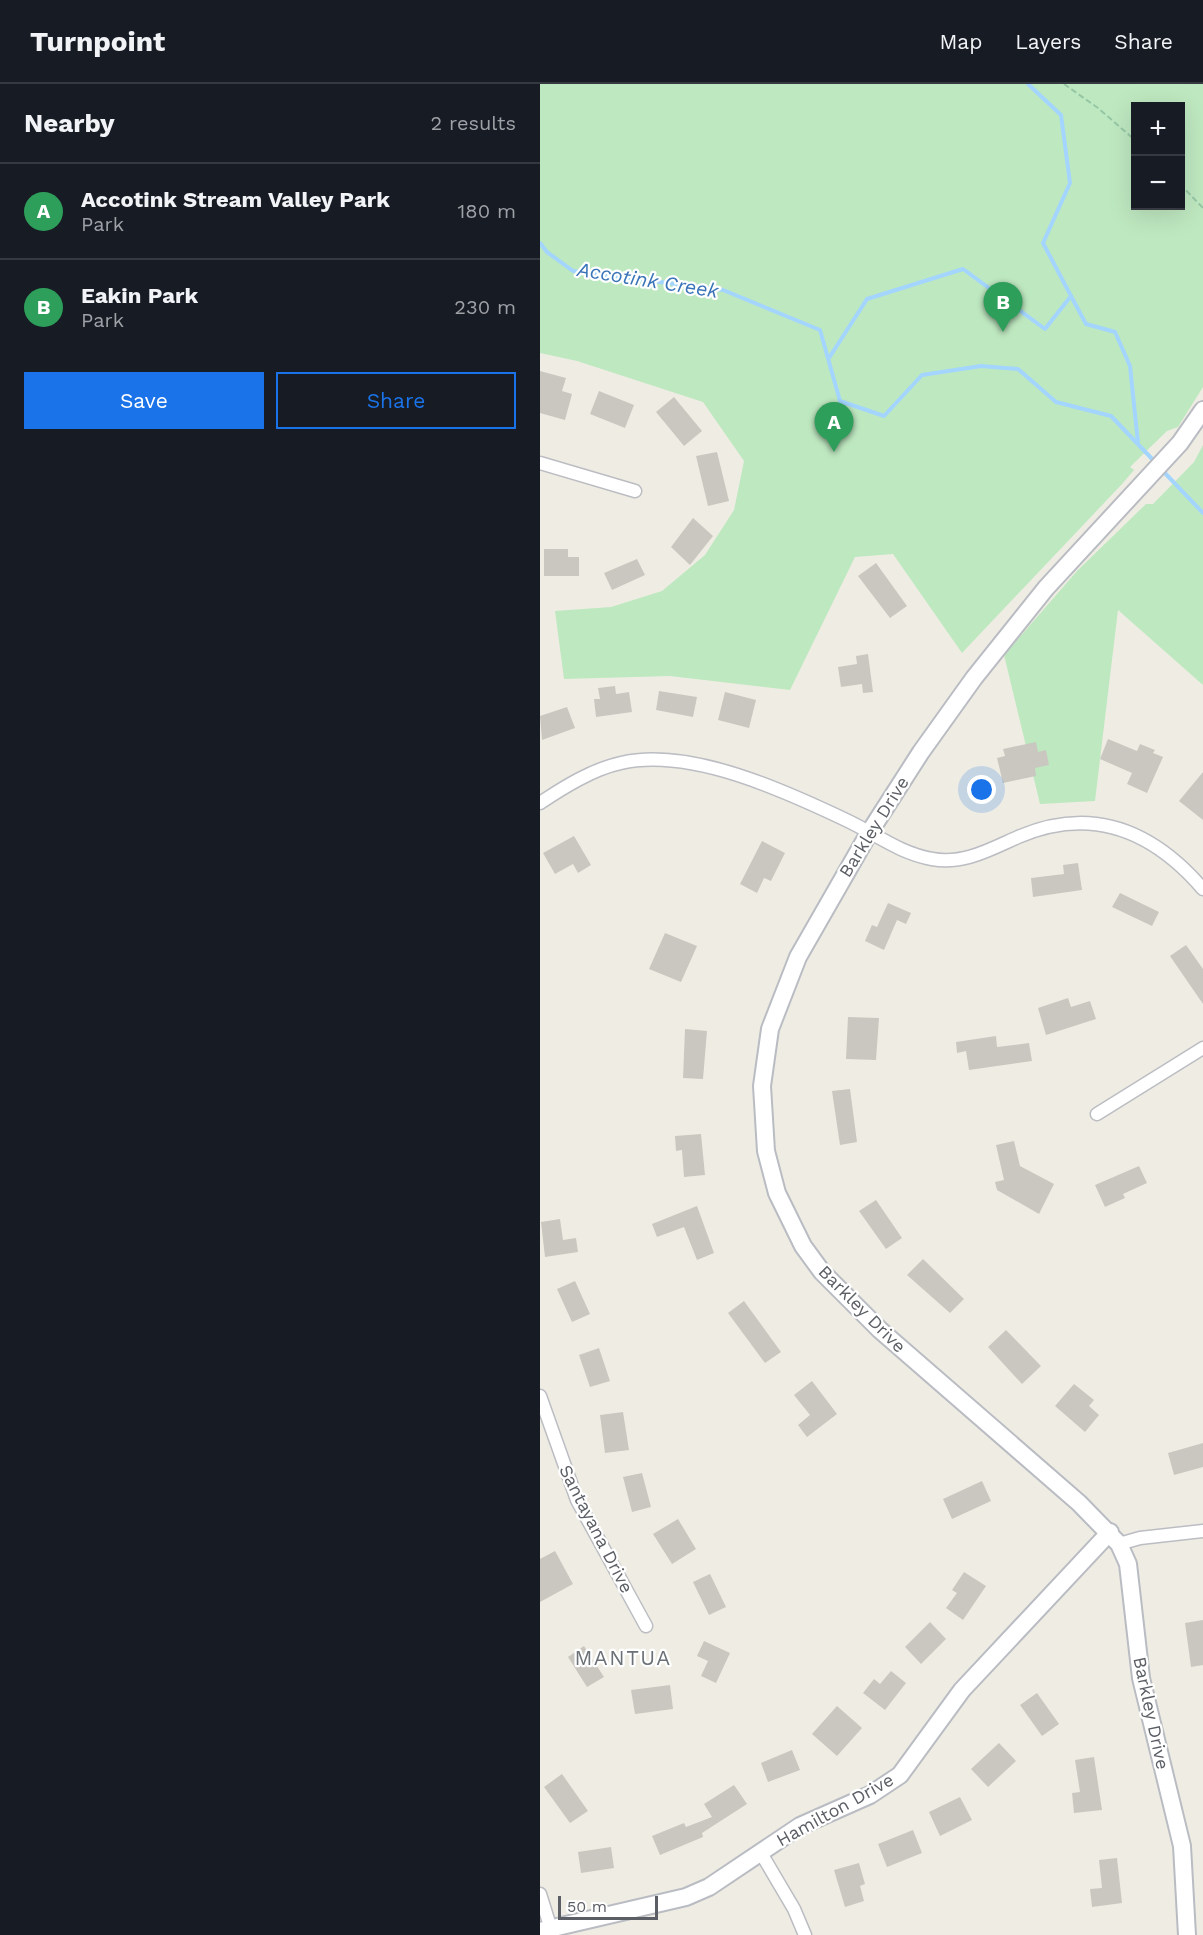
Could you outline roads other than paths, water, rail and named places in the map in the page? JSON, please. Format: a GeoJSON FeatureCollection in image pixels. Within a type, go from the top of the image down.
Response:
{"type":"FeatureCollection","features":[{"type":"Feature","properties":{"kind":"street","name":"Barkley Drive"},"geometry":{"type":"LineString","coordinates":[[1187,1935],[1182,1846],[1141,1678],[1128,1564],[1114,1538],[846,1298],[803,1246],[777,1192],[766,1151],[762,1108],[763,1067],[770,1029],[798,957],[869,833],[921,752],[974,678],[1046,588],[1180,443],[1203,410]]}},
{"type":"Feature","properties":{"kind":"street"},"geometry":{"type":"LineString","coordinates":[[540,463],[635,491]]}},
{"type":"Feature","properties":{"kind":"street"},"geometry":{"type":"LineString","coordinates":[[540,803],[607,767],[630,761],[684,762],[776,788],[869,833],[900,851],[933,859],[954,860],[973,857],[1042,828],[1064,823],[1095,823],[1117,827],[1147,840],[1178,864],[1203,889]]}},
{"type":"Feature","properties":{"kind":"street"},"geometry":{"type":"LineString","coordinates":[[1097,1114],[1203,1048]]}},
{"type":"Feature","properties":{"kind":"street","name":"Santayana Drive"},"geometry":{"type":"LineString","coordinates":[[540,1396],[577,1500],[646,1626]]}},
{"type":"Feature","properties":{"kind":"street"},"geometry":{"type":"LineString","coordinates":[[1114,1538],[1140,1538],[1203,1531]]}},
{"type":"Feature","properties":{"kind":"street","name":"Hamilton Drive"},"geometry":{"type":"LineString","coordinates":[[545,1930],[686,1897],[709,1887],[800,1826],[870,1795],[900,1775],[962,1690],[1114,1538]]}},
{"type":"Feature","properties":{"kind":"street"},"geometry":{"type":"LineString","coordinates":[[761,1853],[794,1909],[805,1935]]}},
{"type":"Feature","properties":{"kind":"street"},"geometry":{"type":"LineString","coordinates":[[540,1894],[545,1930]]}},
{"type":"Feature","properties":{"kind":"waterway"},"geometry":{"type":"LineString","coordinates":[[829,358],[867,299],[963,269],[1045,329],[1071,296],[1043,243],[1070,183],[1061,115],[1028,84]]}},
{"type":"Feature","properties":{"kind":"waterway","name":"Accotink Creek"},"geometry":{"type":"LineString","coordinates":[[540,243],[547,252],[573,271],[723,290],[820,330],[840,401],[884,416],[922,375],[981,366],[1018,369],[1056,402],[1111,416],[1155,462]]}},
{"type":"Feature","properties":{"kind":"waterway"},"geometry":{"type":"LineString","coordinates":[[1071,296],[1086,324],[1115,332],[1130,366],[1138,443]]}},
{"type":"Feature","properties":{"kind":"waterway","name":"Accotink Creek"},"geometry":{"type":"LineString","coordinates":[[1162,470],[1203,513]]}},
{"type":"Feature","properties":{"kind":"place","name":"Eakin Park"},"geometry":{"type":"Point","coordinates":[1003,332]}},
{"type":"Feature","properties":{"kind":"place","name":"Accotink Stream Valley Park"},"geometry":{"type":"Point","coordinates":[834,452]}},
{"type":"Feature","properties":{"kind":"district","name":"MANTUA"},"geometry":{"type":"Point","coordinates":[623,1658]}}]}
